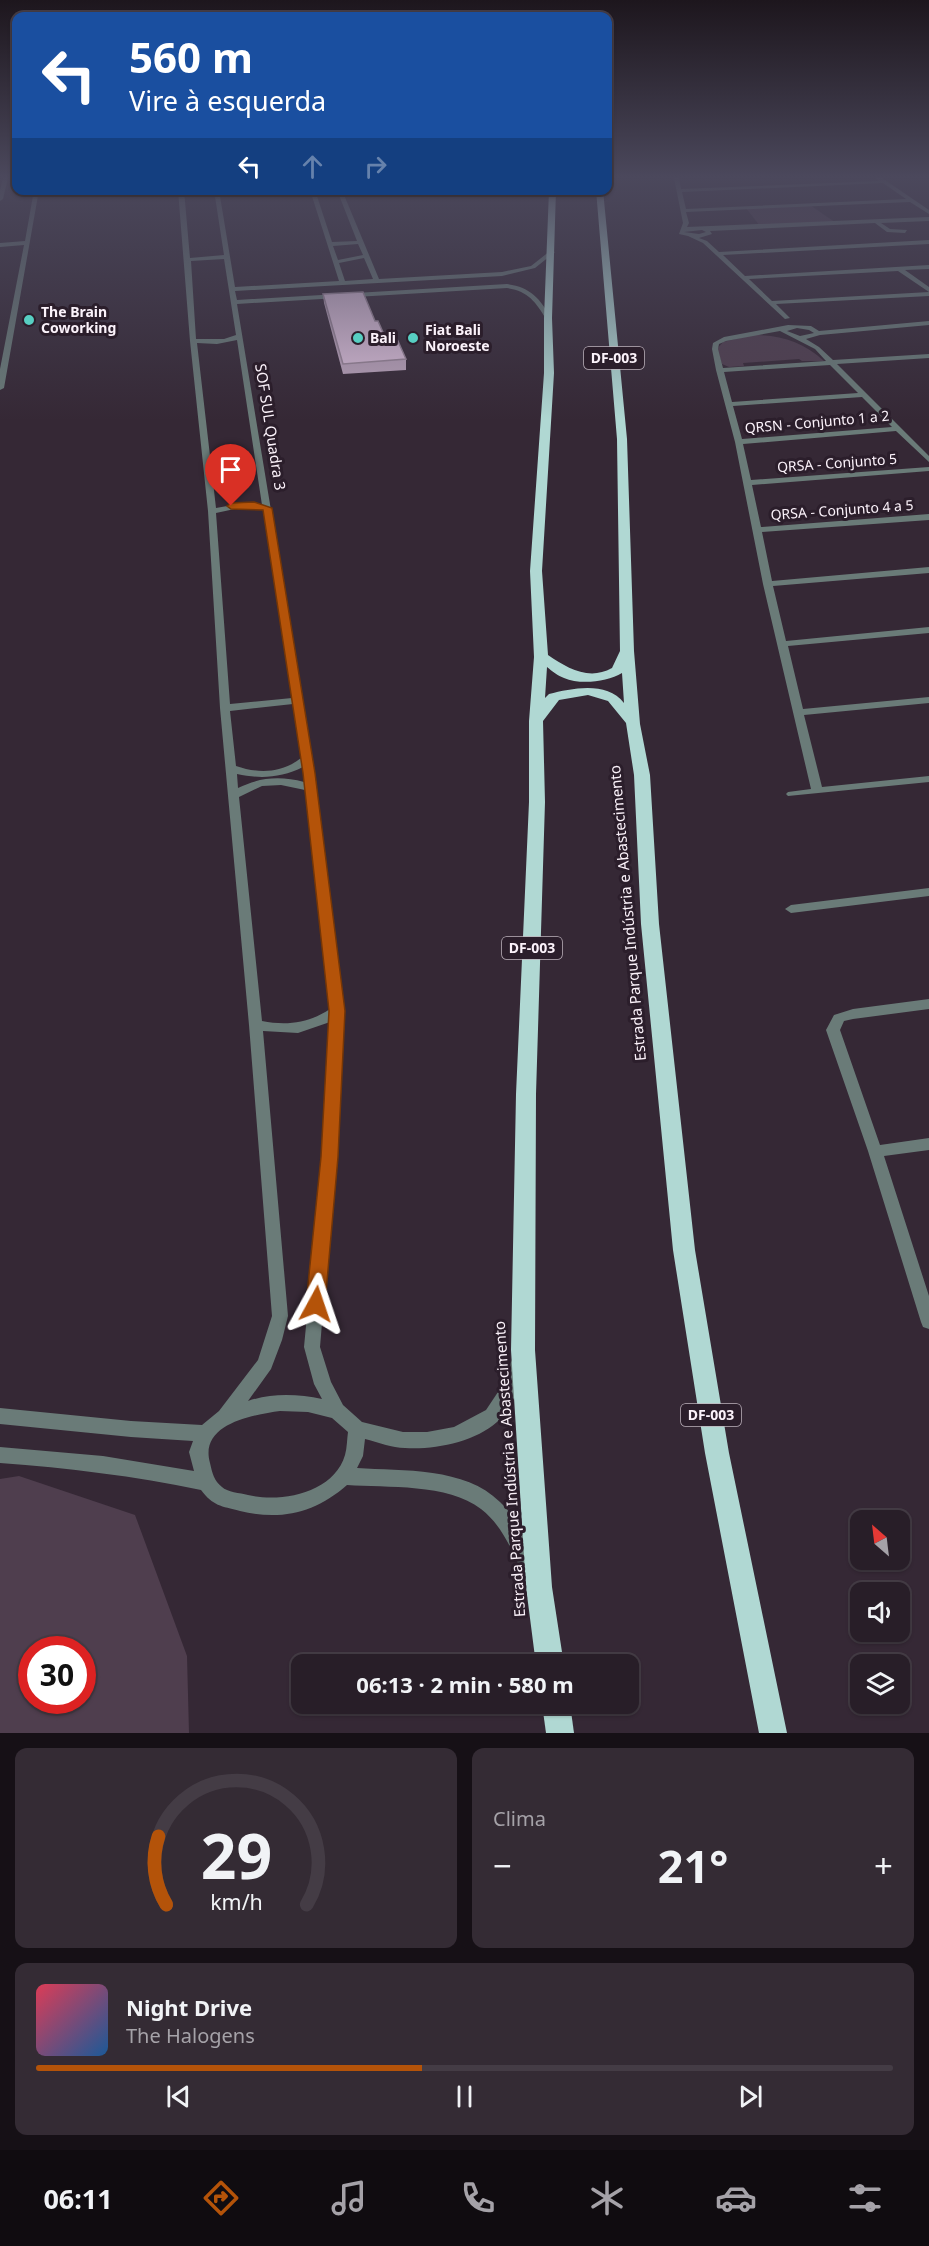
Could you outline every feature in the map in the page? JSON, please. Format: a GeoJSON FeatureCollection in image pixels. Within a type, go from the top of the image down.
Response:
{"type":"FeatureCollection","features":[{"type":"Feature","properties":{"kind":"highway","name":"Estrada Parque Indústria e Abastecimento"},"geometry":{"type":"LineString","coordinates":[[548,1654],[539,1587],[524,1350],[526,1094],[537,802],[536,722],[541,657],[536,571],[549,373],[548,318],[552,259]]}},
{"type":"Feature","properties":{"kind":"highway","name":"Estrada Parque Indústria e Abastecimento"},"geometry":{"type":"LineString","coordinates":[[605,259],[621,439],[627,651],[633,724],[642,775],[650,924],[684,1250],[717,1453],[773,1733]]}},
{"type":"Feature","properties":{"kind":"highway"},"geometry":{"type":"LineString","coordinates":[[541,657],[568,675],[594,677],[618,670],[627,651]]}},
{"type":"Feature","properties":{"kind":"highway"},"geometry":{"type":"LineString","coordinates":[[536,722],[547,704],[554,698],[588,691],[613,698],[633,724]]}},
{"type":"Feature","properties":{"kind":"highway"},"geometry":{"type":"LineString","coordinates":[[557,1714],[560,1733]]}},
{"type":"Feature","properties":{"kind":"street"},"geometry":{"type":"LineString","coordinates":[[0,388],[3,353],[22,259]]}},
{"type":"Feature","properties":{"kind":"street"},"geometry":{"type":"LineString","coordinates":[[187,259],[193,345],[211,505],[225,708],[256,1025],[280,1316],[265,1364],[225,1417],[205,1433],[198,1452],[206,1482],[217,1496],[253,1505],[282,1507],[310,1500],[328,1490],[344,1476],[354,1456],[357,1430]]}},
{"type":"Feature","properties":{"kind":"street","name":"SOF SUL Quadra 3"},"geometry":{"type":"LineString","coordinates":[[226,259],[307,759],[337,1011],[329,1157],[312,1347],[323,1384],[337,1411]]}},
{"type":"Feature","properties":{"kind":"street"},"geometry":{"type":"LineString","coordinates":[[336,259],[343,283]]}},
{"type":"Feature","properties":{"kind":"street"},"geometry":{"type":"LineString","coordinates":[[337,262],[352,259]]}},
{"type":"Feature","properties":{"kind":"street"},"geometry":{"type":"LineString","coordinates":[[366,259],[377,282]]}},
{"type":"Feature","properties":{"kind":"street"},"geometry":{"type":"LineString","coordinates":[[233,296],[295,286],[459,277],[520,271],[533,267],[543,259]]}},
{"type":"Feature","properties":{"kind":"street"},"geometry":{"type":"LineString","coordinates":[[723,259],[787,318],[809,327],[815,335],[817,348]]}},
{"type":"Feature","properties":{"kind":"street"},"geometry":{"type":"LineString","coordinates":[[743,278],[929,267]]}},
{"type":"Feature","properties":{"kind":"street"},"geometry":{"type":"LineString","coordinates":[[900,268],[929,292]]}},
{"type":"Feature","properties":{"kind":"street"},"geometry":{"type":"LineString","coordinates":[[459,277],[469,284],[464,288]]}},
{"type":"Feature","properties":{"kind":"street"},"geometry":{"type":"LineString","coordinates":[[294,298],[288,293],[290,288],[295,286]]}},
{"type":"Feature","properties":{"kind":"street"},"geometry":{"type":"LineString","coordinates":[[233,296],[294,298],[507,286],[524,288],[536,296],[548,318]]}},
{"type":"Feature","properties":{"kind":"street"},"geometry":{"type":"LineString","coordinates":[[769,303],[929,292]]}},
{"type":"Feature","properties":{"kind":"street"},"geometry":{"type":"LineString","coordinates":[[787,318],[784,333],[817,348],[929,460]]}},
{"type":"Feature","properties":{"kind":"street"},"geometry":{"type":"LineString","coordinates":[[758,334],[793,337],[840,330],[929,324]]}},
{"type":"Feature","properties":{"kind":"street"},"geometry":{"type":"LineString","coordinates":[[817,791],[768,584],[739,442],[715,349],[716,343],[732,337],[785,328],[809,327],[840,330]]}},
{"type":"Feature","properties":{"kind":"street"},"geometry":{"type":"LineString","coordinates":[[193,345],[240,341]]}},
{"type":"Feature","properties":{"kind":"street"},"geometry":{"type":"LineString","coordinates":[[719,370],[929,356]]}},
{"type":"Feature","properties":{"kind":"street"},"geometry":{"type":"LineString","coordinates":[[728,404],[863,395]]}},
{"type":"Feature","properties":{"kind":"street","name":"QRSN - Conjunto 1 a 2"},"geometry":{"type":"LineString","coordinates":[[739,442],[897,429]]}},
{"type":"Feature","properties":{"kind":"street","name":"QRSA - Conjunto 5"},"geometry":{"type":"LineString","coordinates":[[747,483],[929,469]]}},
{"type":"Feature","properties":{"kind":"street"},"geometry":{"type":"LineString","coordinates":[[211,505],[265,494]]}},
{"type":"Feature","properties":{"kind":"street"},"geometry":{"type":"LineString","coordinates":[[211,505],[267,508]]}},
{"type":"Feature","properties":{"kind":"street","name":"QRSA - Conjunto 4 a 5"},"geometry":{"type":"LineString","coordinates":[[757,530],[929,517]]}},
{"type":"Feature","properties":{"kind":"street"},"geometry":{"type":"LineString","coordinates":[[768,584],[929,570]]}},
{"type":"Feature","properties":{"kind":"street"},"geometry":{"type":"LineString","coordinates":[[783,644],[929,630]]}},
{"type":"Feature","properties":{"kind":"street"},"geometry":{"type":"LineString","coordinates":[[798,713],[929,700]]}},
{"type":"Feature","properties":{"kind":"street"},"geometry":{"type":"LineString","coordinates":[[225,708],[297,701]]}},
{"type":"Feature","properties":{"kind":"street"},"geometry":{"type":"LineString","coordinates":[[231,768],[245,774],[279,772],[292,770],[307,759]]}},
{"type":"Feature","properties":{"kind":"street"},"geometry":{"type":"LineString","coordinates":[[792,794],[929,779]]}},
{"type":"Feature","properties":{"kind":"street"},"geometry":{"type":"LineString","coordinates":[[233,796],[242,788],[287,780],[311,788]]}},
{"type":"Feature","properties":{"kind":"street"},"geometry":{"type":"LineString","coordinates":[[791,909],[929,892]]}},
{"type":"Feature","properties":{"kind":"street"},"geometry":{"type":"LineString","coordinates":[[929,1004],[853,1014],[839,1018],[833,1029],[875,1151],[929,1322]]}},
{"type":"Feature","properties":{"kind":"street"},"geometry":{"type":"LineString","coordinates":[[256,1025],[273,1029],[303,1028],[325,1021],[337,1011]]}},
{"type":"Feature","properties":{"kind":"street"},"geometry":{"type":"LineString","coordinates":[[875,1151],[929,1144]]}},
{"type":"Feature","properties":{"kind":"street"},"geometry":{"type":"LineString","coordinates":[[225,1417],[252,1407],[280,1403],[308,1404],[337,1411],[357,1430],[403,1440],[428,1440],[456,1435],[492,1416],[505,1397],[524,1350]]}},
{"type":"Feature","properties":{"kind":"street"},"geometry":{"type":"LineString","coordinates":[[0,1416],[131,1429],[205,1433]]}},
{"type":"Feature","properties":{"kind":"street"},"geometry":{"type":"LineString","coordinates":[[0,1455],[51,1458],[161,1472],[206,1482]]}},
{"type":"Feature","properties":{"kind":"street"},"geometry":{"type":"LineString","coordinates":[[344,1476],[442,1483],[468,1490],[487,1502],[503,1519],[519,1543],[539,1587]]}},
{"type":"Feature","properties":{"kind":"shaded area"},"geometry":{"type":"Polygon","coordinates":[[[753,335],[773,336],[800,344],[824,361],[799,359],[743,363],[744,366],[729,367],[722,364],[717,349],[723,342],[753,335]]]}},
{"type":"Feature","properties":{"kind":"shaded area"},"geometry":{"type":"Polygon","coordinates":[[[19,1476],[135,1515],[187,1656],[189,1733],[0,1733],[0,1479],[19,1476]]]}},
{"type":"Feature","properties":{"kind":"building","name":"Bali"},"geometry":{"type":"Polygon","coordinates":[[[363,292],[375,321],[378,321],[386,339],[397,339],[406,359],[343,364],[323,294],[363,292]]]}},
{"type":"Feature","properties":{"kind":"place","name":"The Brain Coworking"},"geometry":{"type":"Point","coordinates":[29,320]}},
{"type":"Feature","properties":{"kind":"place","name":"Bali"},"geometry":{"type":"Point","coordinates":[358,338]}},
{"type":"Feature","properties":{"kind":"place","name":"Fiat Bali Noroeste"},"geometry":{"type":"Point","coordinates":[413,338]}},
{"type":"Feature","properties":{"kind":"route"},"geometry":{"type":"LineString","coordinates":[[231,506],[254,505],[267,508],[309,773],[337,1011],[329,1157],[316,1304]]}}]}
